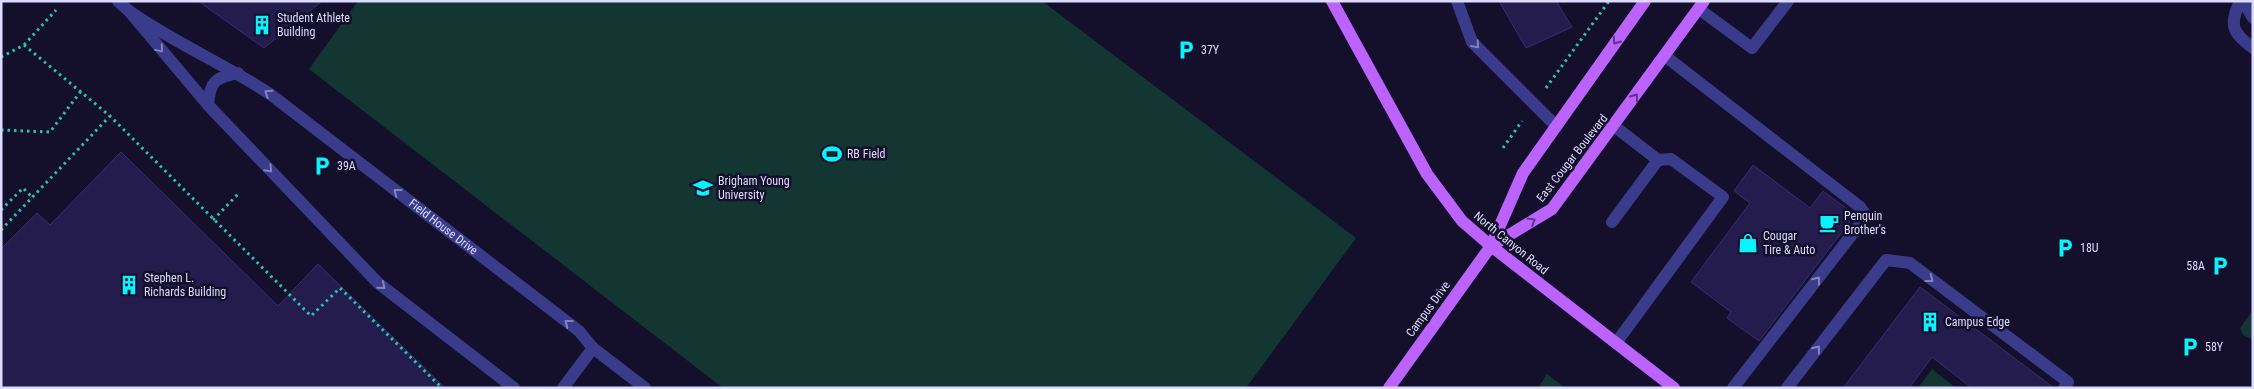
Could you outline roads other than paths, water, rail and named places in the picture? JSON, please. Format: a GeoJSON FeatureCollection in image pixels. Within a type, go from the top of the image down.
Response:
{"type":"FeatureCollection","features":[{"type":"Feature","properties":{"kind":"main road","name":"North Canyon Road"},"geometry":{"type":"LineString","coordinates":[[1332,2],[1427,174],[1462,221],[1490,246],[1674,388]]}},
{"type":"Feature","properties":{"kind":"main road"},"geometry":{"type":"LineString","coordinates":[[1490,246],[1523,173],[1641,3]]}},
{"type":"Feature","properties":{"kind":"main road","name":"East Cougar Boulevard"},"geometry":{"type":"LineString","coordinates":[[1490,246],[1552,209],[1702,5]]}},
{"type":"Feature","properties":{"kind":"main road","name":"Campus Drive"},"geometry":{"type":"LineString","coordinates":[[1389,388],[1490,246]]}},
{"type":"Feature","properties":{"kind":"lane","name":"Field House Drive"},"geometry":{"type":"LineString","coordinates":[[118,1],[156,30],[238,73],[270,94],[579,332],[593,348],[645,388]]}},
{"type":"Feature","properties":{"kind":"lane"},"geometry":{"type":"LineString","coordinates":[[1457,1],[1472,42],[1556,126]]}},
{"type":"Feature","properties":{"kind":"lane"},"geometry":{"type":"LineString","coordinates":[[1702,5],[1752,48],[1788,1]]}},
{"type":"Feature","properties":{"kind":"lane"},"geometry":{"type":"LineString","coordinates":[[2253,18],[2241,1],[2233,17],[2235,32],[2253,48]]}},
{"type":"Feature","properties":{"kind":"lane","name":"Field House Drive"},"geometry":{"type":"LineString","coordinates":[[129,11],[208,105],[378,283],[514,388]]}},
{"type":"Feature","properties":{"kind":"lane"},"geometry":{"type":"LineString","coordinates":[[1665,56],[1860,208],[1865,214],[1860,224],[1733,388]]}},
{"type":"Feature","properties":{"kind":"lane"},"geometry":{"type":"LineString","coordinates":[[208,105],[209,89],[220,77],[238,73]]}},
{"type":"Feature","properties":{"kind":"lane"},"geometry":{"type":"LineString","coordinates":[[1614,126],[1658,160],[1671,159],[1723,197],[1616,343]]}},
{"type":"Feature","properties":{"kind":"lane"},"geometry":{"type":"LineString","coordinates":[[1612,222],[1658,160]]}},
{"type":"Feature","properties":{"kind":"lane"},"geometry":{"type":"LineString","coordinates":[[1787,388],[1886,260],[1910,263],[2068,382],[2064,388]]}},
{"type":"Feature","properties":{"kind":"lane"},"geometry":{"type":"LineString","coordinates":[[563,388],[593,348]]}},
{"type":"Feature","properties":{"kind":"place","name":"Student Athlete Building"},"geometry":{"type":"Point","coordinates":[262,25]}},
{"type":"Feature","properties":{"kind":"place","name":"37Y"},"geometry":{"type":"Point","coordinates":[1186,50]}},
{"type":"Feature","properties":{"kind":"place","name":"RB Field"},"geometry":{"type":"Point","coordinates":[832,154]}},
{"type":"Feature","properties":{"kind":"place","name":"39A"},"geometry":{"type":"Point","coordinates":[322,166]}},
{"type":"Feature","properties":{"kind":"place","name":"Brigham Young University"},"geometry":{"type":"Point","coordinates":[703,188]}},
{"type":"Feature","properties":{"kind":"place","name":"Penguin Brother's"},"geometry":{"type":"Point","coordinates":[1829,223]}},
{"type":"Feature","properties":{"kind":"place","name":"Cougar Tire & Auto"},"geometry":{"type":"Point","coordinates":[1748,243]}},
{"type":"Feature","properties":{"kind":"place","name":"18U"},"geometry":{"type":"Point","coordinates":[2065,248]}},
{"type":"Feature","properties":{"kind":"place","name":"58A"},"geometry":{"type":"Point","coordinates":[2220,266]}},
{"type":"Feature","properties":{"kind":"place","name":"Stephen L. Richards Building"},"geometry":{"type":"Point","coordinates":[129,285]}},
{"type":"Feature","properties":{"kind":"place","name":"Campus Edge"},"geometry":{"type":"Point","coordinates":[1930,322]}},
{"type":"Feature","properties":{"kind":"place","name":"58Y"},"geometry":{"type":"Point","coordinates":[2190,347]}}]}
